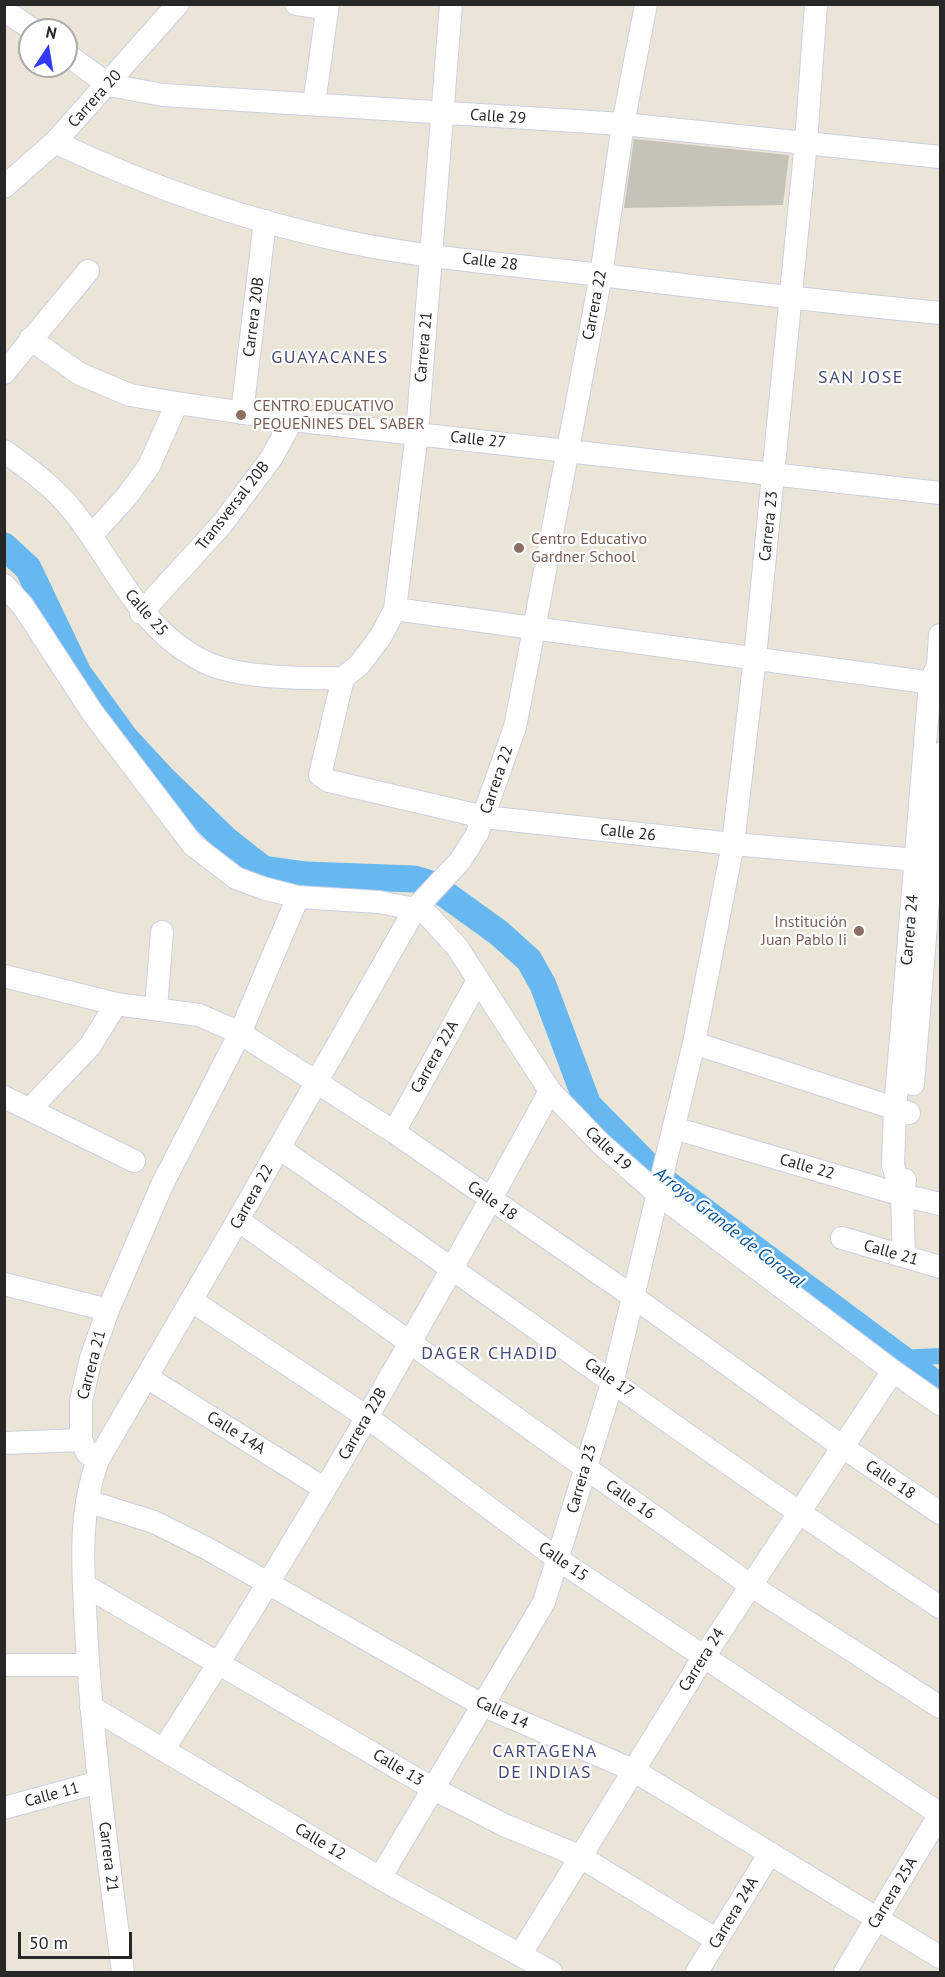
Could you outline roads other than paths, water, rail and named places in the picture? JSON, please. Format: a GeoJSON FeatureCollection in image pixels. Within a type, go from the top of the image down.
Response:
{"type":"FeatureCollection","features":[{"type":"Feature","properties":{"kind":"street","name":"Carrera 20"},"geometry":{"type":"LineString","coordinates":[[4,187],[55,142],[109,85],[178,4]]}},
{"type":"Feature","properties":{"kind":"street"},"geometry":{"type":"LineString","coordinates":[[296,4],[327,7],[314,104]]}},
{"type":"Feature","properties":{"kind":"street","name":"Carrera 21"},"geometry":{"type":"LineString","coordinates":[[343,678],[360,664],[395,609],[417,434],[451,4]]}},
{"type":"Feature","properties":{"kind":"street","name":"Carrera 22"},"geometry":{"type":"LineString","coordinates":[[98,1460],[148,1378],[316,1080],[421,902],[460,861],[477,834],[484,817],[515,727],[601,275],[622,124],[646,4]]}},
{"type":"Feature","properties":{"kind":"street","name":"Carrera 23"},"geometry":{"type":"LineString","coordinates":[[380,1878],[544,1602],[559,1560],[613,1380],[694,1043],[733,844],[755,657],[806,142],[816,4]]}},
{"type":"Feature","properties":{"kind":"street"},"geometry":{"type":"LineString","coordinates":[[4,10],[18,20]]}},
{"type":"Feature","properties":{"kind":"street","name":"Calle 29"},"geometry":{"type":"LineString","coordinates":[[78,63],[109,85],[163,95],[622,124],[940,157]]}},
{"type":"Feature","properties":{"kind":"street","name":"Calle 28"},"geometry":{"type":"LineString","coordinates":[[55,142],[111,169],[265,221],[348,242],[432,255],[940,314]]}},
{"type":"Feature","properties":{"kind":"street","name":"Carrera 20B"},"geometry":{"type":"LineString","coordinates":[[242,413],[265,221]]}},
{"type":"Feature","properties":{"kind":"street"},"geometry":{"type":"LineString","coordinates":[[4,373],[88,271]]}},
{"type":"Feature","properties":{"kind":"street","name":"Calle 27"},"geometry":{"type":"LineString","coordinates":[[30,339],[80,374],[130,395],[177,403],[292,420],[940,493]]}},
{"type":"Feature","properties":{"kind":"street"},"geometry":{"type":"LineString","coordinates":[[91,536],[127,496],[149,466],[177,403]]}},
{"type":"Feature","properties":{"kind":"street","name":"Transversal 20B"},"geometry":{"type":"LineString","coordinates":[[141,613],[222,524],[272,457],[292,420]]}},
{"type":"Feature","properties":{"kind":"street","name":"Calle 25"},"geometry":{"type":"LineString","coordinates":[[4,451],[43,479],[72,510],[141,613],[177,646],[209,664],[258,674],[343,678]]}},
{"type":"Feature","properties":{"kind":"street"},"geometry":{"type":"LineString","coordinates":[[4,585],[23,606],[92,712],[193,845],[236,878],[298,897],[421,902]]}},
{"type":"Feature","properties":{"kind":"street"},"geometry":{"type":"LineString","coordinates":[[395,609],[755,657],[937,676]]}},
{"type":"Feature","properties":{"kind":"street","name":"Carrera 24"},"geometry":{"type":"LineString","coordinates":[[930,861],[940,635]]}},
{"type":"Feature","properties":{"kind":"street","name":"Calle 26"},"geometry":{"type":"LineString","coordinates":[[343,678],[321,776],[329,781],[484,817],[733,844],[930,861]]}},
{"type":"Feature","properties":{"kind":"street","name":"Carrera 24"},"geometry":{"type":"LineString","coordinates":[[904,1256],[902,1195],[893,1165],[903,1111],[940,754]]}},
{"type":"Feature","properties":{"kind":"street","name":"Carrera 21"},"geometry":{"type":"LineString","coordinates":[[81,1440],[81,1401],[90,1358],[108,1310],[162,1185],[240,1033],[298,897]]}},
{"type":"Feature","properties":{"kind":"street","name":"Calle 19"},"geometry":{"type":"LineString","coordinates":[[421,902],[428,915],[457,947],[477,982],[550,1091],[600,1143],[893,1371],[940,1404]]}},
{"type":"Feature","properties":{"kind":"street"},"geometry":{"type":"LineString","coordinates":[[156,1008],[162,932]]}},
{"type":"Feature","properties":{"kind":"street","name":"Calle 18"},"geometry":{"type":"LineString","coordinates":[[4,976],[116,1004],[199,1015],[240,1033],[394,1132],[632,1296],[844,1449],[940,1513]]}},
{"type":"Feature","properties":{"kind":"street","name":"Carrera 22A"},"geometry":{"type":"LineString","coordinates":[[394,1132],[477,982]]}},
{"type":"Feature","properties":{"kind":"street"},"geometry":{"type":"LineString","coordinates":[[31,1108],[90,1046],[116,1004]]}},
{"type":"Feature","properties":{"kind":"street"},"geometry":{"type":"LineString","coordinates":[[694,1043],[903,1111]]}},
{"type":"Feature","properties":{"kind":"street","name":"Carrera 22B"},"geometry":{"type":"LineString","coordinates":[[163,1750],[270,1584],[410,1342],[550,1091]]}},
{"type":"Feature","properties":{"kind":"street"},"geometry":{"type":"LineString","coordinates":[[4,1097],[31,1108],[42,1118],[134,1161]]}},
{"type":"Feature","properties":{"kind":"street","name":"Calle 22"},"geometry":{"type":"LineString","coordinates":[[671,1137],[940,1204]]}},
{"type":"Feature","properties":{"kind":"street","name":"Calle 17"},"geometry":{"type":"LineString","coordinates":[[279,1148],[613,1380],[800,1515],[940,1607]]}},
{"type":"Feature","properties":{"kind":"street","name":"Calle 16"},"geometry":{"type":"LineString","coordinates":[[238,1221],[750,1585],[940,1707]]}},
{"type":"Feature","properties":{"kind":"street","name":"Calle 21"},"geometry":{"type":"LineString","coordinates":[[842,1238],[940,1267]]}},
{"type":"Feature","properties":{"kind":"street"},"geometry":{"type":"LineString","coordinates":[[4,1284],[108,1310]]}},
{"type":"Feature","properties":{"kind":"street","name":"Calle 15"},"geometry":{"type":"LineString","coordinates":[[192,1301],[367,1417],[559,1560],[940,1814]]}},
{"type":"Feature","properties":{"kind":"street","name":"Carrera 24"},"geometry":{"type":"LineString","coordinates":[[520,1954],[703,1658],[750,1585],[844,1449],[893,1371]]}},
{"type":"Feature","properties":{"kind":"street","name":"Calle 14A"},"geometry":{"type":"LineString","coordinates":[[148,1378],[325,1489]]}},
{"type":"Feature","properties":{"kind":"street"},"geometry":{"type":"LineString","coordinates":[[4,1443],[81,1440],[87,1453],[98,1460]]}},
{"type":"Feature","properties":{"kind":"street","name":"Carrera 21"},"geometry":{"type":"LineString","coordinates":[[98,1460],[87,1501],[83,1544],[84,1585],[88,1665],[99,1782],[123,1972]]}},
{"type":"Feature","properties":{"kind":"street","name":"Calle 14"},"geometry":{"type":"LineString","coordinates":[[87,1501],[154,1522],[270,1584],[482,1705],[633,1770],[940,1957]]}},
{"type":"Feature","properties":{"kind":"street","name":"Calle 13"},"geometry":{"type":"LineString","coordinates":[[84,1585],[432,1788],[504,1825],[579,1856],[717,1940]]}},
{"type":"Feature","properties":{"kind":"street"},"geometry":{"type":"LineString","coordinates":[[4,1665],[88,1665]]}},
{"type":"Feature","properties":{"kind":"street","name":"Calle 12"},"geometry":{"type":"LineString","coordinates":[[92,1707],[380,1878],[551,1972]]}},
{"type":"Feature","properties":{"kind":"street","name":"Calle 11"},"geometry":{"type":"LineString","coordinates":[[4,1808],[99,1782]]}},
{"type":"Feature","properties":{"kind":"street","name":"Carrera 25A"},"geometry":{"type":"LineString","coordinates":[[845,1972],[940,1814]]}},
{"type":"Feature","properties":{"kind":"street","name":"Carrera 24A"},"geometry":{"type":"LineString","coordinates":[[697,1972],[770,1852]]}},
{"type":"Feature","properties":{"kind":"waterway","name":"Arroyo Grande de Corozal"},"geometry":{"type":"LineString","coordinates":[[4,546],[28,568],[78,673],[125,738],[162,778],[226,840],[263,869],[306,875],[414,879],[431,884],[499,933],[529,960],[543,985],[588,1105],[661,1179],[940,1387]]}},
{"type":"Feature","properties":{"kind":"waterway"},"geometry":{"type":"LineString","coordinates":[[899,1358],[940,1356]]}},
{"type":"Feature","properties":{"kind":"place","name":"CENTRO EDUCATIVO PEQUEÑINES DEL SABER"},"geometry":{"type":"Point","coordinates":[241,415]}},
{"type":"Feature","properties":{"kind":"place","name":"Centro Educativo Gardner School"},"geometry":{"type":"Point","coordinates":[519,548]}},
{"type":"Feature","properties":{"kind":"place","name":"Institución Juan Pablo Ii"},"geometry":{"type":"Point","coordinates":[859,931]}},
{"type":"Feature","properties":{"kind":"district","name":"GUAYACANES"},"geometry":{"type":"Point","coordinates":[330,358]}},
{"type":"Feature","properties":{"kind":"district","name":"SAN JOSE"},"geometry":{"type":"Point","coordinates":[861,378]}},
{"type":"Feature","properties":{"kind":"district","name":"DAGER CHADID"},"geometry":{"type":"Point","coordinates":[490,1354]}},
{"type":"Feature","properties":{"kind":"district","name":"CARTAGENA DE INDIAS"},"geometry":{"type":"Point","coordinates":[545,1762]}}]}
